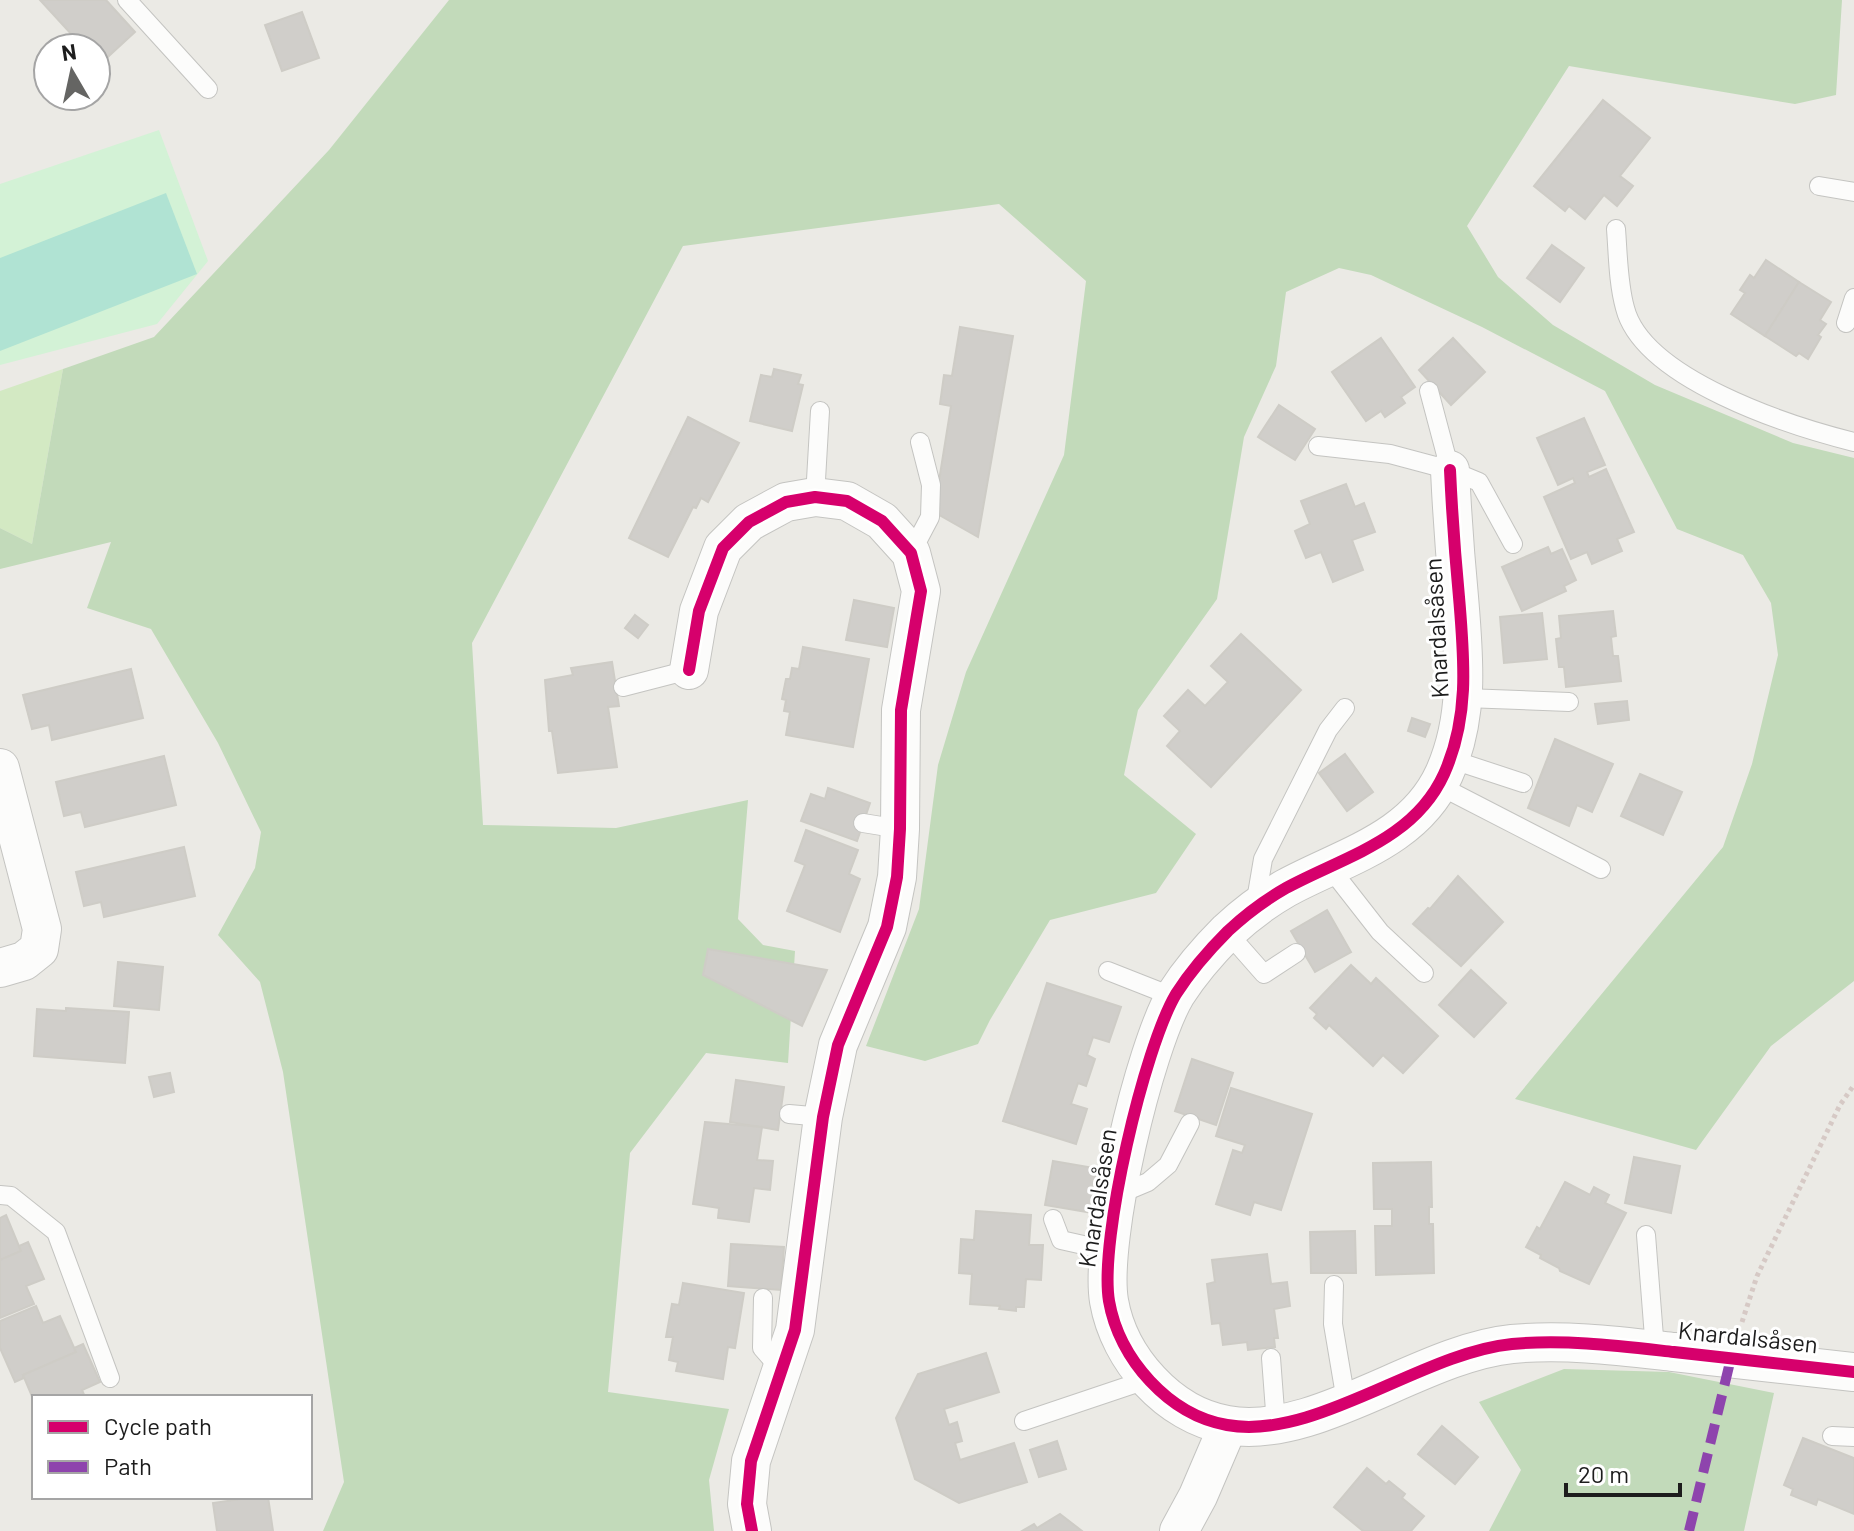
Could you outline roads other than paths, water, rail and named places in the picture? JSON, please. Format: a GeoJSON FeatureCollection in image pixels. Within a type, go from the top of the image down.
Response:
{"type":"FeatureCollection","features":[{"type":"Feature","properties":{"kind":"street","name":"Knardalsåsen"},"geometry":{"type":"LineString","coordinates":[[1450,470],[1465,698],[1456,743],[1444,772],[1418,811],[1379,844],[1286,888],[1241,920],[1193,969],[1174,997],[1135,1111],[1117,1195],[1107,1276],[1109,1304],[1118,1332],[1132,1358],[1149,1379],[1193,1415],[1228,1426],[1265,1427],[1305,1418],[1445,1361],[1508,1344],[1586,1343],[1854,1372]]}},
{"type":"Feature","properties":{"kind":"street"},"geometry":{"type":"LineString","coordinates":[[689,670],[699,611],[723,548],[749,522],[786,502],[815,497],[847,501],[882,521],[911,553],[921,591],[901,710],[897,877],[887,927],[806,1116],[795,1330],[751,1461],[747,1504],[752,1531]]}},
{"type":"Feature","properties":{"kind":"street"},"geometry":{"type":"LineString","coordinates":[[0,768],[42,929],[39,949],[24,961],[0,968]]}},
{"type":"Feature","properties":{"kind":"street"},"geometry":{"type":"LineString","coordinates":[[1179,1531],[1198,1496],[1228,1426]]}},
{"type":"Feature","properties":{"kind":"lane"},"geometry":{"type":"LineString","coordinates":[[127,0],[208,89]]}},
{"type":"Feature","properties":{"kind":"lane"},"geometry":{"type":"LineString","coordinates":[[1819,186],[1854,192]]}},
{"type":"Feature","properties":{"kind":"lane"},"geometry":{"type":"LineString","coordinates":[[1616,229],[1625,310],[1645,346],[1706,389],[1807,430],[1854,442]]}},
{"type":"Feature","properties":{"kind":"lane"},"geometry":{"type":"LineString","coordinates":[[1846,323],[1854,298]]}},
{"type":"Feature","properties":{"kind":"lane"},"geometry":{"type":"LineString","coordinates":[[1429,391],[1450,470]]}},
{"type":"Feature","properties":{"kind":"lane"},"geometry":{"type":"LineString","coordinates":[[815,497],[820,411]]}},
{"type":"Feature","properties":{"kind":"lane"},"geometry":{"type":"LineString","coordinates":[[911,553],[930,517],[931,485],[920,442]]}},
{"type":"Feature","properties":{"kind":"lane"},"geometry":{"type":"LineString","coordinates":[[1318,446],[1390,454],[1450,470],[1479,482],[1513,544]]}},
{"type":"Feature","properties":{"kind":"lane"},"geometry":{"type":"LineString","coordinates":[[623,687],[689,670]]}},
{"type":"Feature","properties":{"kind":"lane"},"geometry":{"type":"LineString","coordinates":[[1465,698],[1569,702]]}},
{"type":"Feature","properties":{"kind":"lane"},"geometry":{"type":"LineString","coordinates":[[1296,953],[1264,974],[1241,920],[1263,859],[1328,730],[1345,708]]}},
{"type":"Feature","properties":{"kind":"lane"},"geometry":{"type":"LineString","coordinates":[[1444,772],[1523,783]]}},
{"type":"Feature","properties":{"kind":"lane"},"geometry":{"type":"LineString","coordinates":[[1444,772],[1601,869]]}},
{"type":"Feature","properties":{"kind":"lane"},"geometry":{"type":"LineString","coordinates":[[863,823],[900,829]]}},
{"type":"Feature","properties":{"kind":"lane"},"geometry":{"type":"LineString","coordinates":[[1330,868],[1380,932],[1424,973]]}},
{"type":"Feature","properties":{"kind":"lane"},"geometry":{"type":"LineString","coordinates":[[1108,971],[1174,997]]}},
{"type":"Feature","properties":{"kind":"lane"},"geometry":{"type":"LineString","coordinates":[[1117,1195],[1148,1182],[1168,1165],[1190,1123]]}},
{"type":"Feature","properties":{"kind":"lane"},"geometry":{"type":"LineString","coordinates":[[0,1195],[11,1196],[56,1232],[110,1378]]}},
{"type":"Feature","properties":{"kind":"lane"},"geometry":{"type":"LineString","coordinates":[[1053,1219],[1061,1240],[1110,1251]]}},
{"type":"Feature","properties":{"kind":"lane"},"geometry":{"type":"LineString","coordinates":[[1646,1235],[1655,1350]]}},
{"type":"Feature","properties":{"kind":"lane"},"geometry":{"type":"LineString","coordinates":[[1334,1285],[1333,1324],[1346,1401]]}},
{"type":"Feature","properties":{"kind":"lane"},"geometry":{"type":"LineString","coordinates":[[763,1298],[762,1348],[783,1372]]}},
{"type":"Feature","properties":{"kind":"lane"},"geometry":{"type":"LineString","coordinates":[[1271,1358],[1276,1424]]}},
{"type":"Feature","properties":{"kind":"lane"},"geometry":{"type":"LineString","coordinates":[[1024,1421],[1149,1379]]}},
{"type":"Feature","properties":{"kind":"lane"},"geometry":{"type":"LineString","coordinates":[[1832,1436],[1854,1437]]}}]}
